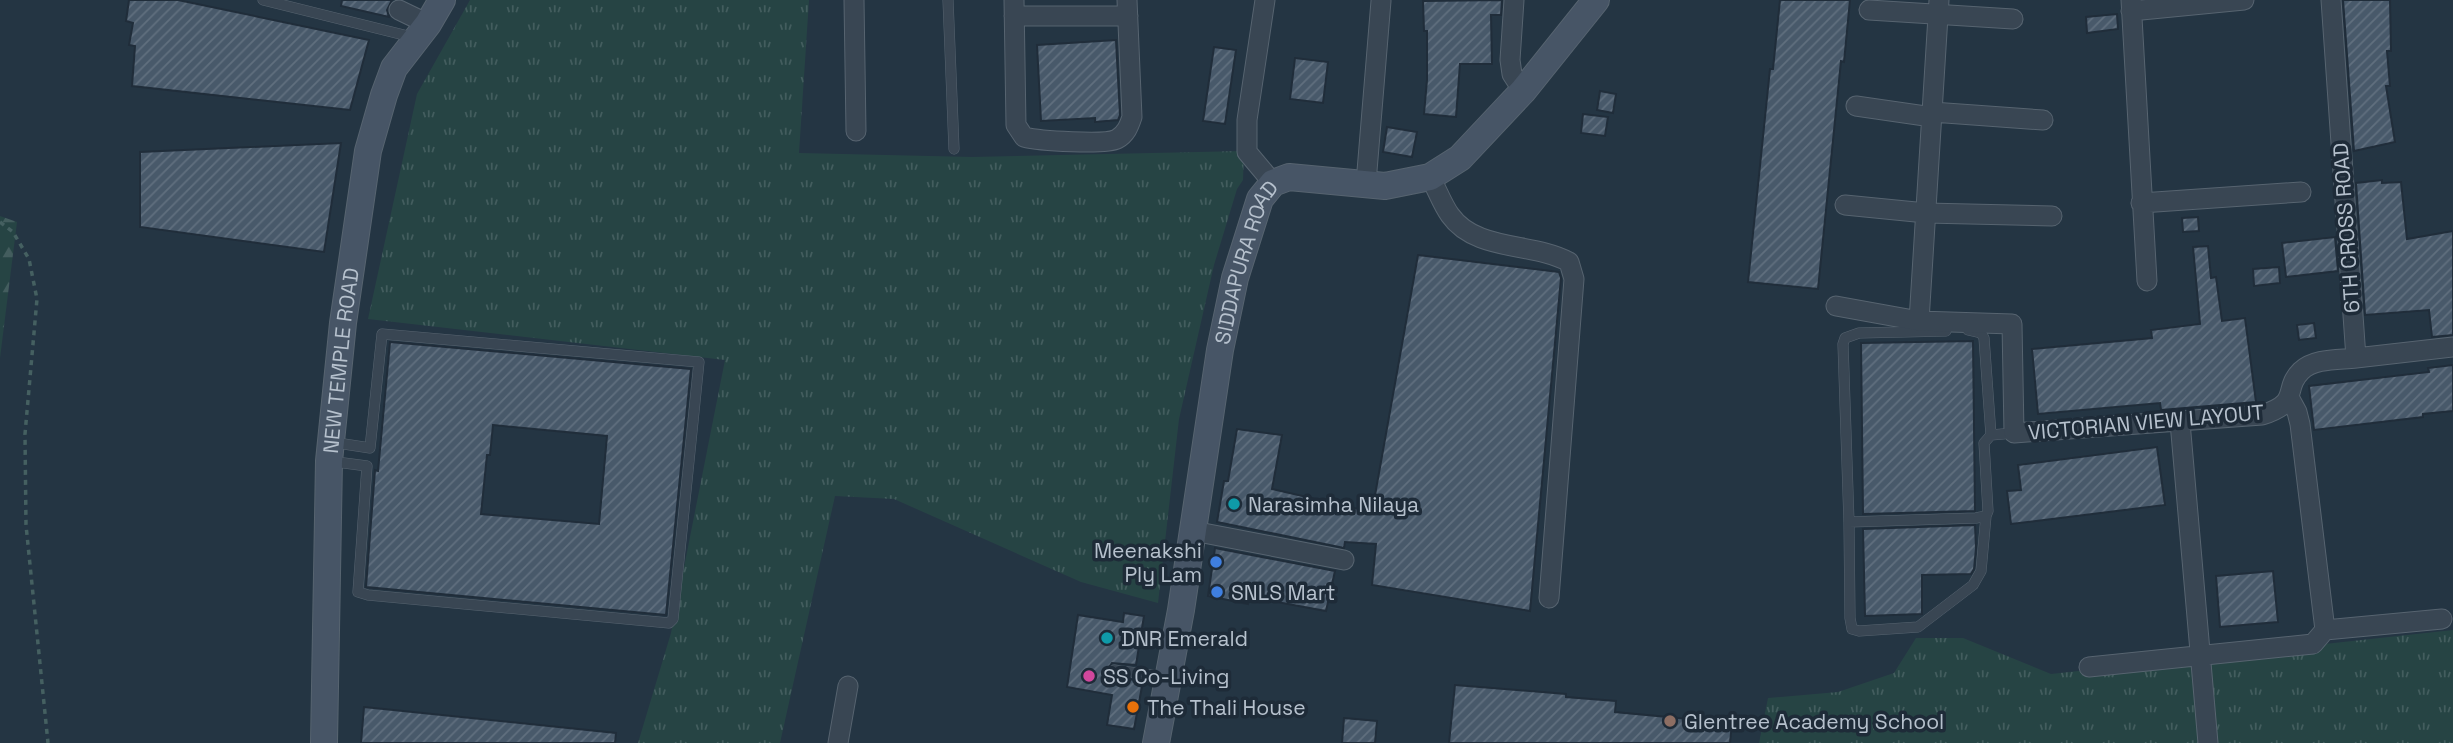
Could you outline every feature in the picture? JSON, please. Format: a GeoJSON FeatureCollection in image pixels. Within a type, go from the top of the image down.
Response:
{"type":"FeatureCollection","features":[{"type":"Feature","properties":{"kind":"street","name":"NEW TEMPLE ROAD"},"geometry":{"type":"LineString","coordinates":[[324,743],[330,451],[343,323],[368,151],[394,68],[423,31],[442,0]]}},
{"type":"Feature","properties":{"kind":"street"},"geometry":{"type":"LineString","coordinates":[[854,0],[856,131]]}},
{"type":"Feature","properties":{"kind":"street"},"geometry":{"type":"LineString","coordinates":[[1265,0],[1247,120],[1247,152],[1273,183]]}},
{"type":"Feature","properties":{"kind":"street"},"geometry":{"type":"LineString","coordinates":[[1514,0],[1510,60],[1512,74],[1524,91]]}},
{"type":"Feature","properties":{"kind":"street","name":"SIDDAPURA ROAD"},"geometry":{"type":"LineString","coordinates":[[1156,743],[1181,610],[1220,350],[1235,278],[1260,199],[1273,183],[1289,177],[1385,186],[1430,177],[1460,158],[1524,91],[1596,0]]}},
{"type":"Feature","properties":{"kind":"street"},"geometry":{"type":"LineString","coordinates":[[2147,281],[2131,5],[2244,0]]}},
{"type":"Feature","properties":{"kind":"street","name":"6TH CROSS ROAD"},"geometry":{"type":"LineString","coordinates":[[2331,0],[2356,358]]}},
{"type":"Feature","properties":{"kind":"street"},"geometry":{"type":"LineString","coordinates":[[1366,183],[1381,1]]}},
{"type":"Feature","properties":{"kind":"street"},"geometry":{"type":"LineString","coordinates":[[1869,10],[1939,7],[2013,19]]}},
{"type":"Feature","properties":{"kind":"street"},"geometry":{"type":"LineString","coordinates":[[1836,306],[1919,321],[1939,7]]}},
{"type":"Feature","properties":{"kind":"street"},"geometry":{"type":"LineString","coordinates":[[1014,8],[1128,8],[1132,117],[1126,133],[1115,141],[1040,141],[1024,137],[1016,124],[1014,8]]}},
{"type":"Feature","properties":{"kind":"street"},"geometry":{"type":"LineString","coordinates":[[400,10],[423,31]]}},
{"type":"Feature","properties":{"kind":"street"},"geometry":{"type":"LineString","coordinates":[[1856,106],[1932,114],[2043,120]]}},
{"type":"Feature","properties":{"kind":"street"},"geometry":{"type":"LineString","coordinates":[[1430,177],[1450,215],[1466,233],[1511,246],[1553,253],[1569,261],[1572,270],[1574,279],[1549,598]]}},
{"type":"Feature","properties":{"kind":"street"},"geometry":{"type":"LineString","coordinates":[[2141,203],[2301,192]]}},
{"type":"Feature","properties":{"kind":"street"},"geometry":{"type":"LineString","coordinates":[[1845,205],[1926,213],[2052,216]]}},
{"type":"Feature","properties":{"kind":"street","name":"VICTORIAN VIEW LAYOUT"},"geometry":{"type":"LineString","coordinates":[[1919,321],[2012,324],[2014,433],[2262,415],[2278,410],[2290,399],[2301,371],[2318,362],[2356,358]]}},
{"type":"Feature","properties":{"kind":"street"},"geometry":{"type":"LineString","coordinates":[[2356,358],[2453,347]]}},
{"type":"Feature","properties":{"kind":"street"},"geometry":{"type":"LineString","coordinates":[[2290,399],[2300,424],[2325,630]]}},
{"type":"Feature","properties":{"kind":"street"},"geometry":{"type":"LineString","coordinates":[[2180,422],[2208,743]]}},
{"type":"Feature","properties":{"kind":"street"},"geometry":{"type":"LineString","coordinates":[[1193,531],[1344,560]]}},
{"type":"Feature","properties":{"kind":"street"},"geometry":{"type":"LineString","coordinates":[[2089,667],[2313,645],[2325,630],[2442,618]]}},
{"type":"Feature","properties":{"kind":"street"},"geometry":{"type":"LineString","coordinates":[[838,743],[848,686]]}},
{"type":"Feature","properties":{"kind":"lane"},"geometry":{"type":"LineString","coordinates":[[263,0],[423,31]]}},
{"type":"Feature","properties":{"kind":"lane"},"geometry":{"type":"LineString","coordinates":[[948,0],[954,149]]}},
{"type":"Feature","properties":{"kind":"lane"},"geometry":{"type":"LineString","coordinates":[[1991,435],[1984,338],[1981,333],[1968,330],[1850,335],[1845,338],[1843,344],[1852,629],[1912,629],[1925,622],[1978,579],[1986,516],[1984,443],[1991,435],[2014,433]]}},
{"type":"Feature","properties":{"kind":"lane"},"geometry":{"type":"LineString","coordinates":[[382,334],[699,362],[673,619],[669,623],[358,592],[367,466],[330,451],[370,448],[382,334]]}},
{"type":"Feature","properties":{"kind":"lane"},"geometry":{"type":"LineString","coordinates":[[1849,522],[1986,516]]}},
{"type":"Feature","properties":{"kind":"lane"},"geometry":{"type":"LineString","coordinates":[[1114,670],[1167,678]]}},
{"type":"Feature","properties":{"kind":"path"},"geometry":{"type":"LineString","coordinates":[[0,222],[13,232],[29,259],[37,299],[25,434],[26,525],[48,743]]}},
{"type":"Feature","properties":{"kind":"green space"},"geometry":{"type":"Polygon","coordinates":[[[470,0],[809,0],[799,153],[972,157],[1244,151],[1243,180],[1237,189],[1214,265],[1179,419],[1158,603],[1081,582],[894,499],[835,496],[780,743],[638,743],[671,633],[725,360],[368,319],[417,94],[470,0]]]}},
{"type":"Feature","properties":{"kind":"green space"},"geometry":{"type":"Polygon","coordinates":[[[0,216],[17,222],[0,358],[0,216]]]}},
{"type":"Feature","properties":{"kind":"green space"},"geometry":{"type":"Polygon","coordinates":[[[2453,630],[2453,743],[1759,743],[1768,698],[1838,692],[1894,673],[1916,638],[1963,638],[2051,674],[2453,630]]]}},
{"type":"Feature","properties":{"kind":"building"},"geometry":{"type":"Polygon","coordinates":[[[129,0],[178,0],[369,40],[350,110],[132,86],[135,46],[129,45],[133,23],[126,21],[129,0]]]}},
{"type":"Feature","properties":{"kind":"building"},"geometry":{"type":"Polygon","coordinates":[[[342,0],[392,0],[387,10],[389,17],[341,6],[342,0]]]}},
{"type":"Feature","properties":{"kind":"building"},"geometry":{"type":"Polygon","coordinates":[[[1502,0],[1501,15],[1491,15],[1492,64],[1460,64],[1456,117],[1424,114],[1427,31],[1424,31],[1423,1],[1502,0]]]}},
{"type":"Feature","properties":{"kind":"building"},"geometry":{"type":"Polygon","coordinates":[[[1780,0],[1850,0],[1844,62],[1841,61],[1818,289],[1748,282],[1770,69],[1773,69],[1780,0]]]}},
{"type":"Feature","properties":{"kind":"building"},"geometry":{"type":"Polygon","coordinates":[[[2343,0],[2390,0],[2391,51],[2387,51],[2390,86],[2386,86],[2395,142],[2354,151],[2343,0]]]}},
{"type":"Feature","properties":{"kind":"building"},"geometry":{"type":"Polygon","coordinates":[[[2117,14],[2118,29],[2087,33],[2086,17],[2117,14]]]}},
{"type":"Feature","properties":{"kind":"building"},"geometry":{"type":"Polygon","coordinates":[[[1116,40],[1120,115],[1118,120],[1095,122],[1095,118],[1041,121],[1037,45],[1116,40]]]}},
{"type":"Feature","properties":{"kind":"building"},"geometry":{"type":"Polygon","coordinates":[[[1214,47],[1236,50],[1225,124],[1203,121],[1214,47]]]}},
{"type":"Feature","properties":{"kind":"building"},"geometry":{"type":"Polygon","coordinates":[[[1295,58],[1328,62],[1323,103],[1290,99],[1295,58]]]}},
{"type":"Feature","properties":{"kind":"building"},"geometry":{"type":"Polygon","coordinates":[[[1600,91],[1616,94],[1613,113],[1597,110],[1600,91]]]}},
{"type":"Feature","properties":{"kind":"building"},"geometry":{"type":"Polygon","coordinates":[[[1583,114],[1608,117],[1605,136],[1581,133],[1583,114]]]}},
{"type":"Feature","properties":{"kind":"building"},"geometry":{"type":"Polygon","coordinates":[[[1387,127],[1417,132],[1412,157],[1383,152],[1387,127]]]}},
{"type":"Feature","properties":{"kind":"building"},"geometry":{"type":"Polygon","coordinates":[[[341,143],[324,252],[140,227],[140,152],[341,143]]]}},
{"type":"Feature","properties":{"kind":"building"},"geometry":{"type":"Polygon","coordinates":[[[2382,180],[2382,183],[2401,182],[2407,239],[2453,231],[2453,335],[2432,337],[2429,310],[2365,315],[2356,183],[2382,180]]]}},
{"type":"Feature","properties":{"kind":"building"},"geometry":{"type":"Polygon","coordinates":[[[2198,217],[2199,231],[2183,232],[2182,218],[2198,217]]]}},
{"type":"Feature","properties":{"kind":"building"},"geometry":{"type":"Polygon","coordinates":[[[2335,237],[2338,271],[2286,277],[2282,243],[2335,237]]]}},
{"type":"Feature","properties":{"kind":"building"},"geometry":{"type":"Polygon","coordinates":[[[2208,246],[2211,278],[2216,277],[2222,321],[2245,318],[2256,402],[2161,410],[2160,403],[2038,414],[2032,349],[2152,338],[2151,330],[2200,324],[2193,247],[2208,246]]]}},
{"type":"Feature","properties":{"kind":"building"},"geometry":{"type":"Polygon","coordinates":[[[1418,255],[1559,272],[1561,278],[1530,611],[1372,585],[1376,544],[1345,542],[1344,548],[1217,522],[1224,481],[1228,481],[1237,429],[1282,435],[1272,489],[1372,512],[1418,255]]]}},
{"type":"Feature","properties":{"kind":"building"},"geometry":{"type":"Polygon","coordinates":[[[2279,267],[2280,283],[2254,286],[2253,269],[2279,267]]]}},
{"type":"Feature","properties":{"kind":"building"},"geometry":{"type":"Polygon","coordinates":[[[2314,323],[2316,338],[2299,340],[2297,325],[2314,323]]]}},
{"type":"Feature","properties":{"kind":"building"},"geometry":{"type":"Polygon","coordinates":[[[1973,341],[1975,511],[1863,514],[1861,343],[1973,341]]]}},
{"type":"Feature","properties":{"kind":"building"},"geometry":{"type":"Polygon","coordinates":[[[390,342],[691,369],[666,615],[366,587],[375,470],[378,471],[390,342]],[[493,425],[481,514],[599,524],[607,436],[493,425]]]}},
{"type":"Feature","properties":{"kind":"building"},"geometry":{"type":"Polygon","coordinates":[[[2453,365],[2453,411],[2314,430],[2309,386],[2429,372],[2428,368],[2453,365]]]}},
{"type":"Feature","properties":{"kind":"building"},"geometry":{"type":"Polygon","coordinates":[[[2157,447],[2165,505],[2011,524],[2007,491],[2021,490],[2018,465],[2157,447]]]}},
{"type":"Feature","properties":{"kind":"building"},"geometry":{"type":"Polygon","coordinates":[[[1975,525],[1976,548],[1971,574],[1922,575],[1922,614],[1865,616],[1863,529],[1975,525]]]}},
{"type":"Feature","properties":{"kind":"building"},"geometry":{"type":"Polygon","coordinates":[[[1215,548],[1335,571],[1326,611],[1250,594],[1248,604],[1208,596],[1215,548]]]}},
{"type":"Feature","properties":{"kind":"building"},"geometry":{"type":"Polygon","coordinates":[[[2273,571],[2278,622],[2220,627],[2216,576],[2273,571]]]}},
{"type":"Feature","properties":{"kind":"building"},"geometry":{"type":"Polygon","coordinates":[[[1124,613],[1144,616],[1136,665],[1112,663],[1107,670],[1112,677],[1143,681],[1134,729],[1107,725],[1112,695],[1067,687],[1078,615],[1123,622],[1124,613]]]}},
{"type":"Feature","properties":{"kind":"building"},"geometry":{"type":"Polygon","coordinates":[[[1455,685],[1566,694],[1566,697],[1616,701],[1615,712],[1732,723],[1730,743],[1449,743],[1455,685]]]}},
{"type":"Feature","properties":{"kind":"building"},"geometry":{"type":"Polygon","coordinates":[[[364,707],[616,733],[615,743],[361,743],[364,707]]]}},
{"type":"Feature","properties":{"kind":"building"},"geometry":{"type":"Polygon","coordinates":[[[1344,718],[1377,721],[1375,743],[1342,743],[1344,718]]]}},
{"type":"Feature","properties":{"kind":"place","name":"Narasimha Nilaya"},"geometry":{"type":"Point","coordinates":[1234,504]}},
{"type":"Feature","properties":{"kind":"place","name":"Meenakshi Ply Lam"},"geometry":{"type":"Point","coordinates":[1216,562]}},
{"type":"Feature","properties":{"kind":"place","name":"SNLS Mart"},"geometry":{"type":"Point","coordinates":[1217,592]}},
{"type":"Feature","properties":{"kind":"place","name":"DNR Emerald"},"geometry":{"type":"Point","coordinates":[1107,638]}},
{"type":"Feature","properties":{"kind":"place","name":"SS Co-Living"},"geometry":{"type":"Point","coordinates":[1089,676]}},
{"type":"Feature","properties":{"kind":"place","name":"The Thali House"},"geometry":{"type":"Point","coordinates":[1133,707]}},
{"type":"Feature","properties":{"kind":"place","name":"Glentree Academy School"},"geometry":{"type":"Point","coordinates":[1670,721]}}]}
